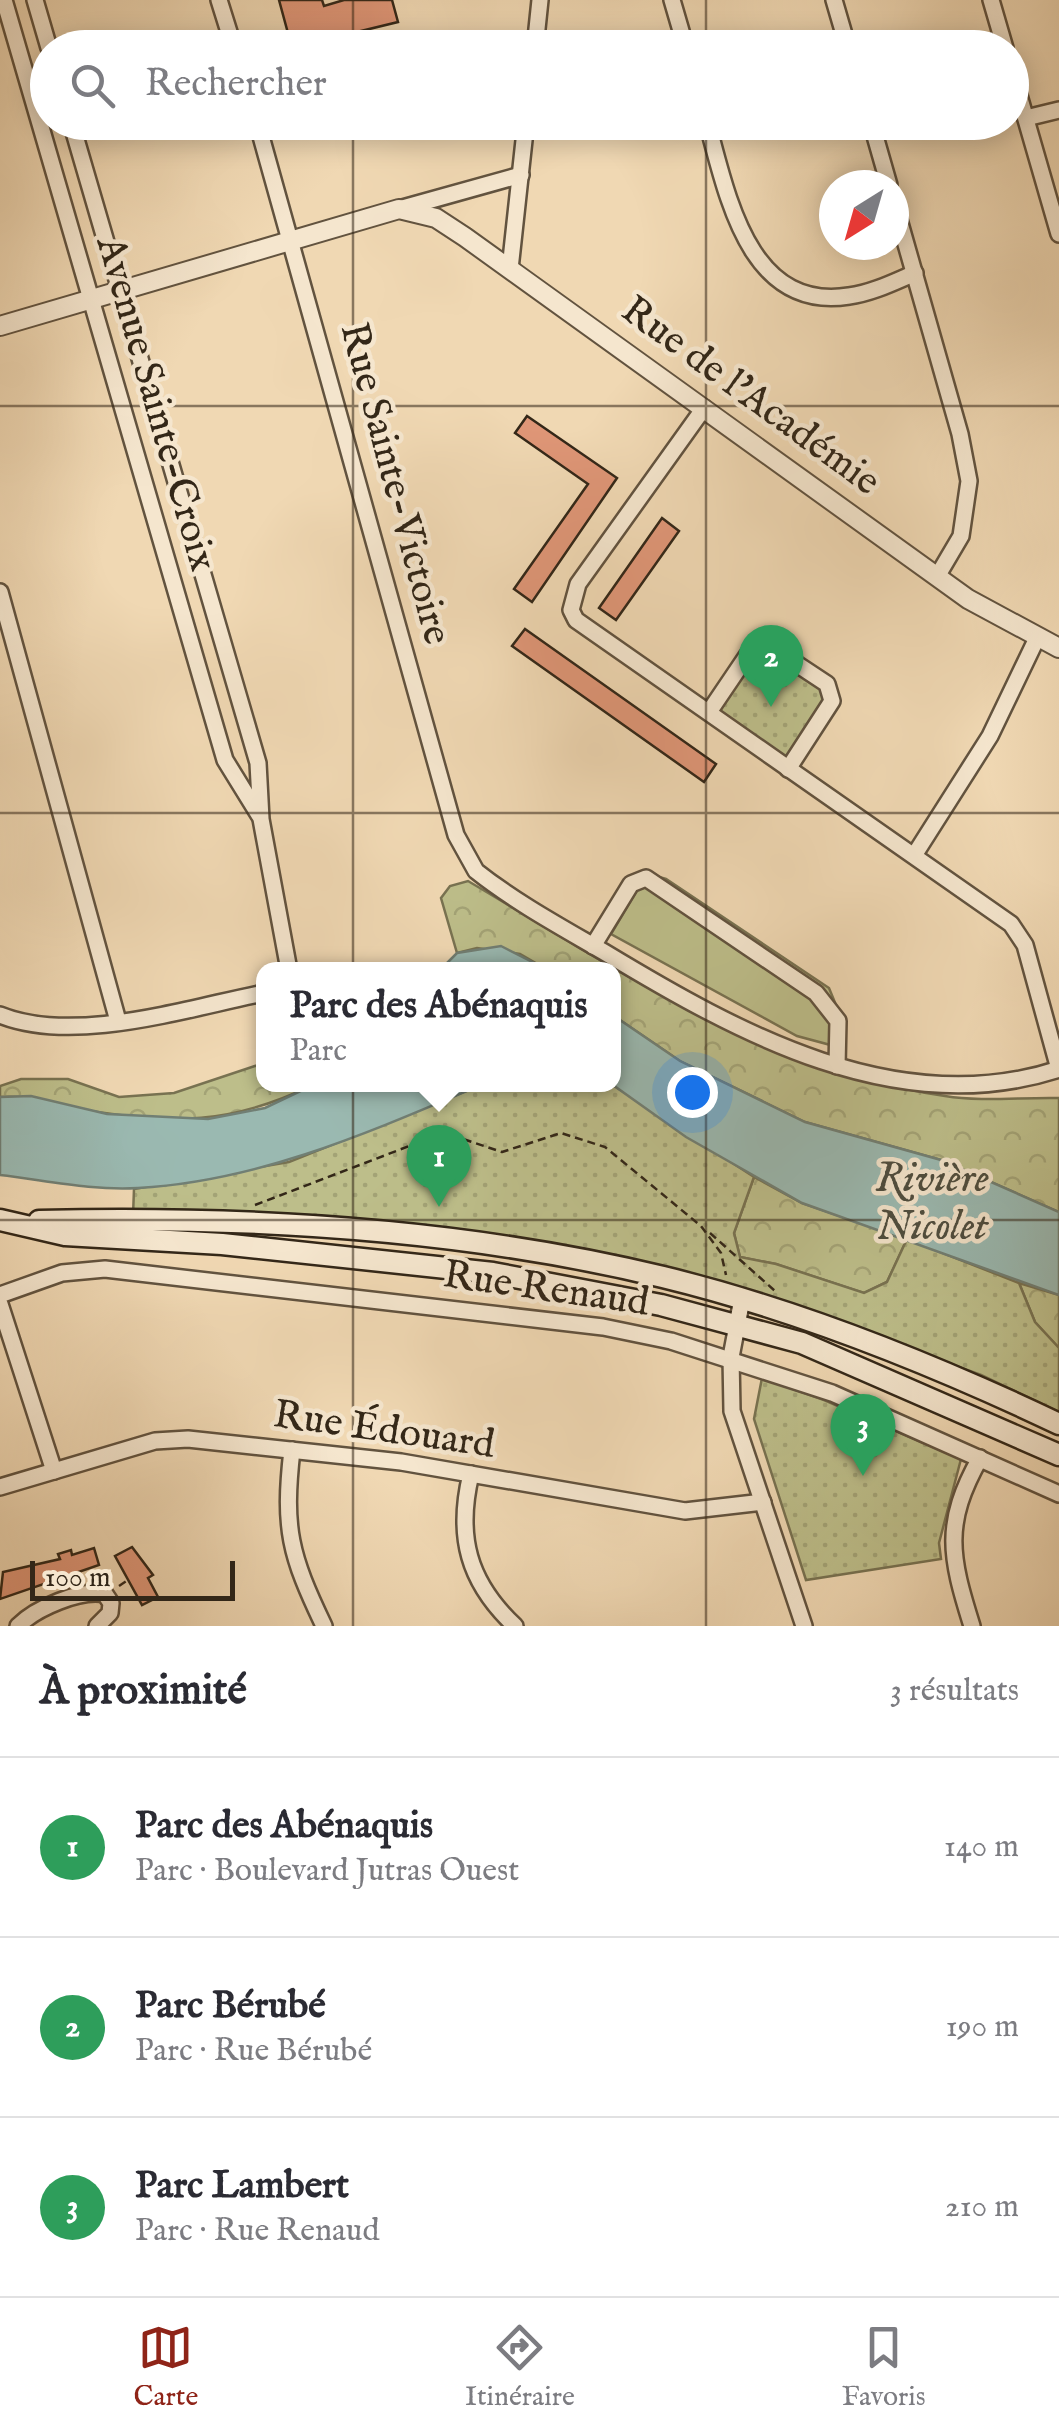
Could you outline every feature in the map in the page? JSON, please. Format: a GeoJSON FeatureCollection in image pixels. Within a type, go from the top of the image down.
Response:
{"type":"FeatureCollection","features":[{"type":"Feature","properties":{"kind":"main road"},"geometry":{"type":"LineString","coordinates":[[6,1221],[315,1227],[424,1237],[588,1260],[742,1299],[869,1343],[1059,1424]]}},
{"type":"Feature","properties":{"kind":"main road"},"geometry":{"type":"LineString","coordinates":[[6,1221],[65,1234],[222,1244],[493,1273],[737,1323],[802,1343],[1059,1455]]}},
{"type":"Feature","properties":{"kind":"street","name":"Avenue Sainte-Croix"},"geometry":{"type":"LineString","coordinates":[[4,0],[30,89]]}},
{"type":"Feature","properties":{"kind":"street"},"geometry":{"type":"LineString","coordinates":[[35,0],[44,30]]}},
{"type":"Feature","properties":{"kind":"street"},"geometry":{"type":"LineString","coordinates":[[219,0],[228,30]]}},
{"type":"Feature","properties":{"kind":"street"},"geometry":{"type":"LineString","coordinates":[[537,30],[540,0]]}},
{"type":"Feature","properties":{"kind":"street"},"geometry":{"type":"LineString","coordinates":[[672,0],[681,30]]}},
{"type":"Feature","properties":{"kind":"street"},"geometry":{"type":"LineString","coordinates":[[834,0],[843,30]]}},
{"type":"Feature","properties":{"kind":"street"},"geometry":{"type":"LineString","coordinates":[[991,0],[1000,30]]}},
{"type":"Feature","properties":{"kind":"street"},"geometry":{"type":"LineString","coordinates":[[1029,117],[1059,110]]}},
{"type":"Feature","properties":{"kind":"street"},"geometry":{"type":"LineString","coordinates":[[1029,129],[1059,234]]}},
{"type":"Feature","properties":{"kind":"street","name":"Avenue Sainte-Croix"},"geometry":{"type":"LineString","coordinates":[[45,140],[224,760],[261,819]]}},
{"type":"Feature","properties":{"kind":"street","name":"Avenue Sainte-Croix"},"geometry":{"type":"LineString","coordinates":[[76,140],[258,763],[261,819],[288,962]]}},
{"type":"Feature","properties":{"kind":"street","name":"Rue Sainte-Victoire"},"geometry":{"type":"LineString","coordinates":[[262,140],[456,834],[469,862],[490,882],[594,946]]}},
{"type":"Feature","properties":{"kind":"street"},"geometry":{"type":"LineString","coordinates":[[510,270],[524,140]]}},
{"type":"Feature","properties":{"kind":"street"},"geometry":{"type":"LineString","coordinates":[[712,140],[736,224],[764,268],[784,284],[826,298],[848,296],[915,273]]}},
{"type":"Feature","properties":{"kind":"street"},"geometry":{"type":"LineString","coordinates":[[875,140],[884,170]]}},
{"type":"Feature","properties":{"kind":"street"},"geometry":{"type":"LineString","coordinates":[[0,326],[520,175]]}},
{"type":"Feature","properties":{"kind":"street","name":"Rue de l'Académie"},"geometry":{"type":"LineString","coordinates":[[398,209],[436,218],[968,598],[1059,648]]}},
{"type":"Feature","properties":{"kind":"street"},"geometry":{"type":"LineString","coordinates":[[909,253],[969,481],[961,536],[938,575]]}},
{"type":"Feature","properties":{"kind":"street"},"geometry":{"type":"LineString","coordinates":[[621,962],[704,1012],[783,1049],[837,1066],[952,1084],[1022,1081],[1059,1069],[1032,967],[1011,924],[576,620],[570,610],[578,584],[704,408]]}},
{"type":"Feature","properties":{"kind":"street"},"geometry":{"type":"LineString","coordinates":[[164,554],[196,545]]}},
{"type":"Feature","properties":{"kind":"street"},"geometry":{"type":"LineString","coordinates":[[0,592],[118,1021]]}},
{"type":"Feature","properties":{"kind":"street"},"geometry":{"type":"LineString","coordinates":[[916,854],[990,736],[1037,638]]}},
{"type":"Feature","properties":{"kind":"street"},"geometry":{"type":"LineString","coordinates":[[710,712],[755,644],[762,641],[828,684],[832,702],[788,769]]}},
{"type":"Feature","properties":{"kind":"street"},"geometry":{"type":"LineString","coordinates":[[621,962],[594,946],[631,884],[646,878],[816,992],[838,1022],[837,1066]]}},
{"type":"Feature","properties":{"kind":"street"},"geometry":{"type":"LineString","coordinates":[[0,1015],[60,1027],[118,1021],[256,995]]}},
{"type":"Feature","properties":{"kind":"street","name":"Rue Renaud"},"geometry":{"type":"LineString","coordinates":[[0,1295],[62,1273],[105,1269],[603,1327],[731,1357],[832,1393],[1059,1494]]}},
{"type":"Feature","properties":{"kind":"street"},"geometry":{"type":"LineString","coordinates":[[742,1299],[731,1357],[732,1411],[804,1626]]}},
{"type":"Feature","properties":{"kind":"street"},"geometry":{"type":"LineString","coordinates":[[0,1304],[54,1471]]}},
{"type":"Feature","properties":{"kind":"street","name":"Rue Édouard"},"geometry":{"type":"LineString","coordinates":[[0,1487],[172,1440],[292,1450],[471,1474],[685,1511],[763,1502]]}},
{"type":"Feature","properties":{"kind":"street"},"geometry":{"type":"LineString","coordinates":[[292,1450],[286,1510],[292,1551],[324,1626]]}},
{"type":"Feature","properties":{"kind":"street"},"geometry":{"type":"LineString","coordinates":[[972,1626],[956,1572],[952,1528],[956,1506],[980,1458]]}},
{"type":"Feature","properties":{"kind":"street"},"geometry":{"type":"LineString","coordinates":[[471,1474],[462,1508],[467,1554],[488,1596],[516,1626]]}},
{"type":"Feature","properties":{"kind":"street"},"geometry":{"type":"LineString","coordinates":[[18,1626],[30,1616],[93,1591],[105,1594],[111,1603],[110,1613],[97,1626]]}},
{"type":"Feature","properties":{"kind":"path"},"geometry":{"type":"LineString","coordinates":[[250,1207],[424,1140],[460,1138],[502,1152],[561,1132],[600,1144],[702,1226],[727,1269],[725,1284],[742,1299]]}},
{"type":"Feature","properties":{"kind":"green space"},"geometry":{"type":"Polygon","coordinates":[[[755,644],[833,691],[788,769],[709,713],[755,644]]]}},
{"type":"Feature","properties":{"kind":"green space"},"geometry":{"type":"Polygon","coordinates":[[[652,875],[666,879],[829,988],[836,1005],[838,1047],[797,1036],[611,934],[643,880],[652,875]]]}},
{"type":"Feature","properties":{"kind":"green space"},"geometry":{"type":"Polygon","coordinates":[[[468,881],[605,962],[534,962],[520,954],[477,948],[457,953],[441,898],[450,886],[468,881]]]}},
{"type":"Feature","properties":{"kind":"green space"},"geometry":{"type":"Polygon","coordinates":[[[621,971],[754,1040],[878,1083],[959,1098],[1059,1098],[1059,1212],[941,1160],[805,1122],[680,1061],[621,1021],[621,971]]]}},
{"type":"Feature","properties":{"kind":"green space"},"geometry":{"type":"Polygon","coordinates":[[[256,1066],[256,1092],[297,1092],[228,1114],[174,1119],[116,1115],[34,1099],[0,1097],[0,1086],[21,1079],[68,1079],[119,1097],[174,1093],[256,1066]]]}},
{"type":"Feature","properties":{"kind":"green space"},"geometry":{"type":"Polygon","coordinates":[[[621,1090],[754,1177],[734,1233],[740,1257],[776,1264],[864,1293],[887,1282],[907,1239],[1019,1283],[1035,1322],[1059,1348],[1059,1412],[981,1375],[752,1292],[610,1255],[133,1216],[134,1189],[289,1162],[464,1092],[621,1090]]]}},
{"type":"Feature","properties":{"kind":"green space"},"geometry":{"type":"Polygon","coordinates":[[[754,1177],[802,1203],[907,1239],[887,1282],[864,1293],[776,1264],[740,1257],[734,1233],[754,1177]]]}},
{"type":"Feature","properties":{"kind":"green space"},"geometry":{"type":"Polygon","coordinates":[[[1019,1283],[1059,1295],[1059,1348],[1035,1322],[1019,1283]]]}},
{"type":"Feature","properties":{"kind":"green space"},"geometry":{"type":"Polygon","coordinates":[[[762,1378],[961,1459],[939,1543],[941,1559],[806,1580],[754,1419],[762,1378]]]}},
{"type":"Feature","properties":{"kind":"water"},"geometry":{"type":"Polygon","coordinates":[[[501,946],[532,962],[448,962],[457,953],[501,946]]]}},
{"type":"Feature","properties":{"kind":"water","name":"Rivière Nicolet"},"geometry":{"type":"Polygon","coordinates":[[[621,1021],[680,1061],[805,1122],[941,1160],[1059,1212],[1059,1295],[802,1203],[686,1137],[621,1091],[621,1021]]]}},
{"type":"Feature","properties":{"kind":"water"},"geometry":{"type":"Polygon","coordinates":[[[298,1092],[464,1092],[314,1152],[227,1176],[121,1189],[0,1175],[0,1097],[31,1096],[107,1114],[208,1119],[265,1108],[298,1092]]]}},
{"type":"Feature","properties":{"kind":"building"},"geometry":{"type":"Polygon","coordinates":[[[279,0],[322,0],[324,6],[344,0],[392,0],[398,22],[365,30],[287,30],[279,0]]]}},
{"type":"Feature","properties":{"kind":"building"},"geometry":{"type":"Polygon","coordinates":[[[527,416],[617,478],[532,602],[514,589],[588,484],[515,433],[527,416]]]}},
{"type":"Feature","properties":{"kind":"building"},"geometry":{"type":"Polygon","coordinates":[[[662,518],[679,531],[616,620],[599,608],[662,518]]]}},
{"type":"Feature","properties":{"kind":"building"},"geometry":{"type":"Polygon","coordinates":[[[525,629],[716,764],[704,782],[512,646],[525,629]]]}},
{"type":"Feature","properties":{"kind":"building"},"geometry":{"type":"Polygon","coordinates":[[[132,1547],[153,1575],[148,1578],[158,1597],[142,1605],[115,1556],[132,1547]]]}},
{"type":"Feature","properties":{"kind":"building"},"geometry":{"type":"Polygon","coordinates":[[[94,1548],[99,1565],[0,1599],[3,1572],[60,1559],[58,1554],[71,1550],[72,1555],[94,1548]]]}},
{"type":"Feature","properties":{"kind":"place","name":"Parc Bérubé"},"geometry":{"type":"Point","coordinates":[771,707]}},
{"type":"Feature","properties":{"kind":"place","name":"Parc des Abénaquis"},"geometry":{"type":"Point","coordinates":[439,1207]}},
{"type":"Feature","properties":{"kind":"place","name":"Parc Lambert"},"geometry":{"type":"Point","coordinates":[863,1476]}}]}
